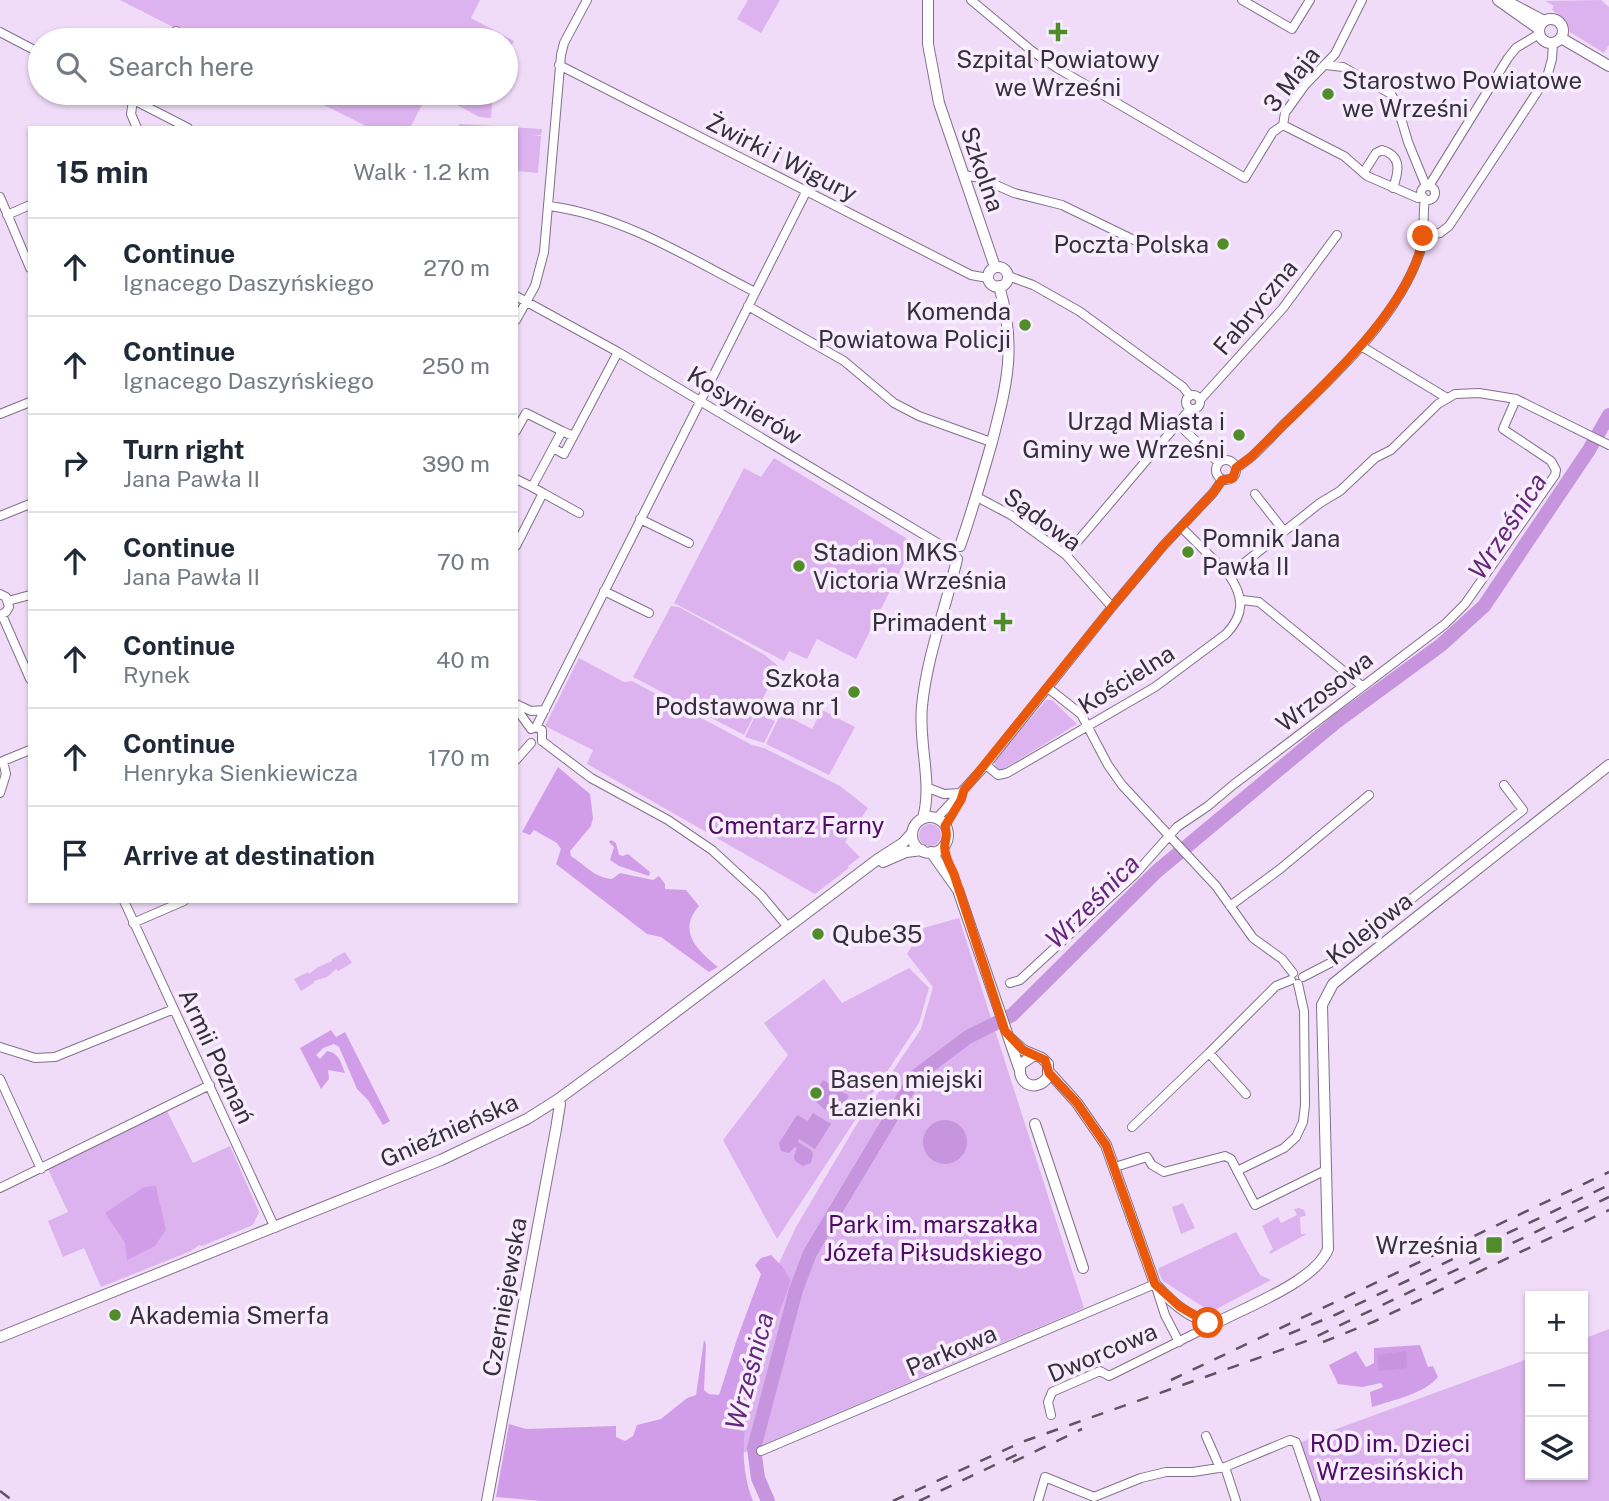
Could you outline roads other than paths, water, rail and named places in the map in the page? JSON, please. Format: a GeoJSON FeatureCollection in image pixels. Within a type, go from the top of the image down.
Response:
{"type":"FeatureCollection","features":[{"type":"Feature","properties":{"kind":"street"},"geometry":{"type":"LineString","coordinates":[[518,317],[542,265],[559,65],[564,43],[587,0]]}},
{"type":"Feature","properties":{"kind":"street","name":"Szkolna"},"geometry":{"type":"LineString","coordinates":[[928,0],[928,44],[934,84],[995,267]]}},
{"type":"Feature","properties":{"kind":"street","name":"3 Maja"},"geometry":{"type":"LineString","coordinates":[[971,0],[1032,51],[1057,68],[1245,178],[1273,132],[1283,125],[1285,113],[1305,85],[1335,54],[1362,0]]}},
{"type":"Feature","properties":{"kind":"street"},"geometry":{"type":"LineString","coordinates":[[1242,0],[1292,29],[1310,0]]}},
{"type":"Feature","properties":{"kind":"street"},"geometry":{"type":"LineString","coordinates":[[1500,0],[1541,28],[1544,41],[1557,41],[1609,66]]}},
{"type":"Feature","properties":{"kind":"street"},"geometry":{"type":"LineString","coordinates":[[1423,236],[1440,233],[1449,226],[1547,77],[1563,29],[1558,21],[1553,19],[1516,48],[1508,58],[1428,186]]}},
{"type":"Feature","properties":{"kind":"street"},"geometry":{"type":"LineString","coordinates":[[0,32],[28,47]]}},
{"type":"Feature","properties":{"kind":"street","name":"Żwirki i Wigury"},"geometry":{"type":"LineString","coordinates":[[559,65],[971,275],[988,278]]}},
{"type":"Feature","properties":{"kind":"street"},"geometry":{"type":"LineString","coordinates":[[1283,125],[1344,156],[1364,172],[1393,188],[1418,198],[1430,199],[1434,194],[1408,142],[1397,104],[1391,94],[1343,67],[1326,65]]}},
{"type":"Feature","properties":{"kind":"street"},"geometry":{"type":"LineString","coordinates":[[135,105],[131,114],[135,126]]}},
{"type":"Feature","properties":{"kind":"street"},"geometry":{"type":"LineString","coordinates":[[145,105],[184,126]]}},
{"type":"Feature","properties":{"kind":"street"},"geometry":{"type":"LineString","coordinates":[[1364,172],[1376,153],[1382,150],[1389,152],[1396,158],[1399,166],[1393,188]]}},
{"type":"Feature","properties":{"kind":"street"},"geometry":{"type":"LineString","coordinates":[[964,175],[980,177],[1014,193],[1062,205],[1134,240]]}},
{"type":"Feature","properties":{"kind":"street"},"geometry":{"type":"LineString","coordinates":[[531,743],[526,736],[545,710],[806,192]]}},
{"type":"Feature","properties":{"kind":"street"},"geometry":{"type":"LineString","coordinates":[[0,197],[28,263]]}},
{"type":"Feature","properties":{"kind":"street"},"geometry":{"type":"LineString","coordinates":[[957,887],[926,851],[914,843],[912,833],[915,824],[935,820],[961,800],[962,792],[1112,607],[1222,480],[1233,478],[1236,468],[1251,457],[1361,346],[1403,289],[1420,253],[1424,198]]}},
{"type":"Feature","properties":{"kind":"street"},"geometry":{"type":"LineString","coordinates":[[7,215],[28,206]]}},
{"type":"Feature","properties":{"kind":"street"},"geometry":{"type":"LineString","coordinates":[[549,206],[578,210],[611,220],[755,292]]}},
{"type":"Feature","properties":{"kind":"street","name":"Fabryczna"},"geometry":{"type":"LineString","coordinates":[[1200,400],[1283,308],[1337,234]]}},
{"type":"Feature","properties":{"kind":"street"},"geometry":{"type":"LineString","coordinates":[[1008,276],[1006,282],[999,286],[992,285],[988,278],[995,267],[1005,270],[1008,276],[1033,285],[1079,311],[1183,387],[1190,396]]}},
{"type":"Feature","properties":{"kind":"street"},"geometry":{"type":"LineString","coordinates":[[999,286],[1007,326],[1009,369],[1005,393],[976,496],[956,552],[925,683],[920,737],[926,803],[947,836],[944,846],[1021,1079],[1024,1083],[1034,1086],[1043,1084],[1071,1097]]}},
{"type":"Feature","properties":{"kind":"street","name":"Kosynierów"},"geometry":{"type":"LineString","coordinates":[[518,297],[701,400],[956,552]]}},
{"type":"Feature","properties":{"kind":"street"},"geometry":{"type":"LineString","coordinates":[[748,306],[845,361],[894,403],[919,416],[991,442]]}},
{"type":"Feature","properties":{"kind":"street"},"geometry":{"type":"LineString","coordinates":[[1361,346],[1447,398]]}},
{"type":"Feature","properties":{"kind":"street"},"geometry":{"type":"LineString","coordinates":[[553,448],[565,454],[618,352]]}},
{"type":"Feature","properties":{"kind":"street"},"geometry":{"type":"LineString","coordinates":[[1230,575],[1320,503],[1340,491],[1375,458],[1388,453],[1438,404],[1455,394],[1470,393],[1516,399],[1607,444]]}},
{"type":"Feature","properties":{"kind":"street"},"geometry":{"type":"LineString","coordinates":[[1189,409],[1197,409],[1200,400],[1197,396],[1190,396]]}},
{"type":"Feature","properties":{"kind":"street"},"geometry":{"type":"LineString","coordinates":[[1189,409],[1186,403],[1190,396]]}},
{"type":"Feature","properties":{"kind":"street","name":"Wrzosowa"},"geometry":{"type":"LineString","coordinates":[[1010,983],[1020,980],[1171,839],[1362,686],[1445,624],[1465,604],[1553,479],[1556,470],[1551,461],[1503,429],[1516,399]]}},
{"type":"Feature","properties":{"kind":"street"},"geometry":{"type":"LineString","coordinates":[[0,414],[28,403]]}},
{"type":"Feature","properties":{"kind":"street"},"geometry":{"type":"LineString","coordinates":[[1066,555],[1189,409]]}},
{"type":"Feature","properties":{"kind":"street"},"geometry":{"type":"LineString","coordinates":[[518,427],[526,413],[573,436]]}},
{"type":"Feature","properties":{"kind":"street"},"geometry":{"type":"LineString","coordinates":[[1178,424],[1219,463]]}},
{"type":"Feature","properties":{"kind":"street"},"geometry":{"type":"LineString","coordinates":[[532,487],[562,431]]}},
{"type":"Feature","properties":{"kind":"street"},"geometry":{"type":"LineString","coordinates":[[1219,463],[1231,461],[1236,468]]}},
{"type":"Feature","properties":{"kind":"street"},"geometry":{"type":"LineString","coordinates":[[1219,463],[1216,472],[1222,480]]}},
{"type":"Feature","properties":{"kind":"street"},"geometry":{"type":"LineString","coordinates":[[518,480],[579,513]]}},
{"type":"Feature","properties":{"kind":"street"},"geometry":{"type":"LineString","coordinates":[[518,542],[543,493]]}},
{"type":"Feature","properties":{"kind":"street"},"geometry":{"type":"LineString","coordinates":[[1255,494],[1284,531]]}},
{"type":"Feature","properties":{"kind":"street","name":"Sądowa"},"geometry":{"type":"LineString","coordinates":[[976,496],[1010,515],[1066,555],[1112,607]]}},
{"type":"Feature","properties":{"kind":"street"},"geometry":{"type":"LineString","coordinates":[[0,516],[28,505]]}},
{"type":"Feature","properties":{"kind":"street"},"geometry":{"type":"LineString","coordinates":[[640,519],[689,543]]}},
{"type":"Feature","properties":{"kind":"street"},"geometry":{"type":"LineString","coordinates":[[1181,527],[1230,575],[1242,600],[1259,602],[1362,686]]}},
{"type":"Feature","properties":{"kind":"street"},"geometry":{"type":"LineString","coordinates":[[604,590],[649,613]]}},
{"type":"Feature","properties":{"kind":"street"},"geometry":{"type":"LineString","coordinates":[[0,594],[8,601],[9,607],[1,615],[28,675]]}},
{"type":"Feature","properties":{"kind":"street"},"geometry":{"type":"LineString","coordinates":[[8,601],[28,596]]}},
{"type":"Feature","properties":{"kind":"street","name":"Kościelna"},"geometry":{"type":"LineString","coordinates":[[986,765],[996,774],[1003,775],[1155,687],[1226,634],[1238,619],[1242,600]]}},
{"type":"Feature","properties":{"kind":"street"},"geometry":{"type":"LineString","coordinates":[[1048,688],[1081,714],[1116,776],[1216,886],[1253,938],[1282,958],[1296,978],[1304,1011],[1303,1122],[1296,1137],[1284,1148],[1237,1171]]}},
{"type":"Feature","properties":{"kind":"street"},"geometry":{"type":"LineString","coordinates":[[518,707],[531,711],[545,710]]}},
{"type":"Feature","properties":{"kind":"street"},"geometry":{"type":"LineString","coordinates":[[518,709],[533,728],[543,734],[542,741]]}},
{"type":"Feature","properties":{"kind":"street"},"geometry":{"type":"LineString","coordinates":[[531,743],[542,741]]}},
{"type":"Feature","properties":{"kind":"street"},"geometry":{"type":"LineString","coordinates":[[542,741],[591,778],[668,820],[712,850],[761,895],[788,928]]}},
{"type":"Feature","properties":{"kind":"street"},"geometry":{"type":"LineString","coordinates":[[518,758],[531,743]]}},
{"type":"Feature","properties":{"kind":"street"},"geometry":{"type":"LineString","coordinates":[[0,793],[6,774],[1,758],[28,751]]}},
{"type":"Feature","properties":{"kind":"street","name":"Kolejowa"},"geometry":{"type":"LineString","coordinates":[[1328,1249],[1322,1005],[1327,990],[1609,765]]}},
{"type":"Feature","properties":{"kind":"street"},"geometry":{"type":"LineString","coordinates":[[925,773],[931,789],[935,820]]}},
{"type":"Feature","properties":{"kind":"street"},"geometry":{"type":"LineString","coordinates":[[1132,1127],[1276,986],[1332,962],[1523,810],[1504,785]]}},
{"type":"Feature","properties":{"kind":"street"},"geometry":{"type":"LineString","coordinates":[[931,789],[944,793],[962,792]]}},
{"type":"Feature","properties":{"kind":"street"},"geometry":{"type":"LineString","coordinates":[[1230,906],[1280,869],[1369,795]]}},
{"type":"Feature","properties":{"kind":"street","name":"Gnieźnieńska"},"geometry":{"type":"LineString","coordinates":[[0,1336],[441,1160],[518,1124],[557,1100],[904,843],[912,833]]}},
{"type":"Feature","properties":{"kind":"street"},"geometry":{"type":"LineString","coordinates":[[926,851],[944,846]]}},
{"type":"Feature","properties":{"kind":"street","name":"Gnieźnieńska"},"geometry":{"type":"LineString","coordinates":[[865,870],[906,852],[926,851]]}},
{"type":"Feature","properties":{"kind":"street","name":"Armii Poznań"},"geometry":{"type":"LineString","coordinates":[[125,903],[275,1227]]}},
{"type":"Feature","properties":{"kind":"street"},"geometry":{"type":"LineString","coordinates":[[133,923],[179,903]]}},
{"type":"Feature","properties":{"kind":"street"},"geometry":{"type":"LineString","coordinates":[[0,1047],[35,1058],[55,1057],[174,1009]]}},
{"type":"Feature","properties":{"kind":"street"},"geometry":{"type":"LineString","coordinates":[[1005,1031],[1023,1050],[1045,1060],[1049,1073],[1102,1138],[1115,1167],[1165,1315],[1179,1342]]}},
{"type":"Feature","properties":{"kind":"street"},"geometry":{"type":"LineString","coordinates":[[1209,1054],[1246,1094]]}},
{"type":"Feature","properties":{"kind":"street"},"geometry":{"type":"LineString","coordinates":[[1019,1068],[1024,1060],[1033,1056]]}},
{"type":"Feature","properties":{"kind":"street"},"geometry":{"type":"LineString","coordinates":[[1043,1084],[1049,1073]]}},
{"type":"Feature","properties":{"kind":"street"},"geometry":{"type":"LineString","coordinates":[[0,1079],[41,1169]]}},
{"type":"Feature","properties":{"kind":"street"},"geometry":{"type":"LineString","coordinates":[[0,1188],[209,1086]]}},
{"type":"Feature","properties":{"kind":"street","name":"Czerniejewska"},"geometry":{"type":"LineString","coordinates":[[487,1501],[556,1129],[560,1104],[557,1100]]}},
{"type":"Feature","properties":{"kind":"street"},"geometry":{"type":"LineString","coordinates":[[1035,1124],[1083,1268]]}},
{"type":"Feature","properties":{"kind":"street"},"geometry":{"type":"LineString","coordinates":[[1115,1167],[1147,1157],[1152,1166],[1164,1172],[1225,1156],[1231,1159],[1255,1205],[1325,1170]]}},
{"type":"Feature","properties":{"kind":"street","name":"Dworcowa"},"geometry":{"type":"LineString","coordinates":[[1051,1415],[1048,1402],[1052,1392],[1100,1371],[1109,1376],[1216,1323],[1307,1274],[1321,1263],[1328,1249]]}},
{"type":"Feature","properties":{"kind":"street"},"geometry":{"type":"LineString","coordinates":[[1155,1284],[1171,1300],[1198,1319],[1216,1323]]}},
{"type":"Feature","properties":{"kind":"street","name":"Parkowa"},"geometry":{"type":"LineString","coordinates":[[761,1451],[1155,1284]]}},
{"type":"Feature","properties":{"kind":"street"},"geometry":{"type":"LineString","coordinates":[[1206,1436],[1236,1501]]}},
{"type":"Feature","properties":{"kind":"street"},"geometry":{"type":"LineString","coordinates":[[1038,1501],[1045,1477],[1094,1499],[1122,1484],[1166,1472],[1193,1472],[1222,1467],[1290,1440],[1296,1442],[1316,1501]]}},
{"type":"Feature","properties":{"kind":"waterway","name":"Wrześnica"},"geometry":{"type":"LineString","coordinates":[[768,1501],[758,1478],[754,1448],[796,1290],[810,1253],[916,1076],[968,1037],[1012,1015],[1156,872],[1336,722],[1441,645],[1484,606],[1589,450],[1609,415]]}},
{"type":"Feature","properties":{"kind":"railway"},"geometry":{"type":"LineString","coordinates":[[1171,1380],[1609,1172]]}},
{"type":"Feature","properties":{"kind":"railway"},"geometry":{"type":"LineString","coordinates":[[1289,1334],[1335,1315],[1609,1185]]}},
{"type":"Feature","properties":{"kind":"railway"},"geometry":{"type":"LineString","coordinates":[[893,1501],[1022,1442],[1309,1340],[1609,1197]]}},
{"type":"Feature","properties":{"kind":"railway"},"geometry":{"type":"LineString","coordinates":[[1323,1342],[1373,1322],[1609,1210]]}},
{"type":"Feature","properties":{"kind":"railway"},"geometry":{"type":"LineString","coordinates":[[1013,1462],[1082,1429]]}},
{"type":"Feature","properties":{"kind":"railway"},"geometry":{"type":"LineString","coordinates":[[919,1501],[1020,1453]]}},
{"type":"Feature","properties":{"kind":"railway"},"geometry":{"type":"LineString","coordinates":[[0,1491],[13,1501]]}},
{"type":"Feature","properties":{"kind":"place","name":"Szpital Powiatowy we Wrześni"},"geometry":{"type":"Point","coordinates":[1058,32]}},
{"type":"Feature","properties":{"kind":"place","name":"Starostwo Powiatowe we Wrześni"},"geometry":{"type":"Point","coordinates":[1328,94]}},
{"type":"Feature","properties":{"kind":"place","name":"Poczta Polska"},"geometry":{"type":"Point","coordinates":[1223,244]}},
{"type":"Feature","properties":{"kind":"place","name":"Komenda Powiatowa Policji"},"geometry":{"type":"Point","coordinates":[1025,325]}},
{"type":"Feature","properties":{"kind":"place","name":"Urząd Miasta i Gminy we Wrześni"},"geometry":{"type":"Point","coordinates":[1239,435]}},
{"type":"Feature","properties":{"kind":"place","name":"Pomnik Jana Pawła II"},"geometry":{"type":"Point","coordinates":[1188,552]}},
{"type":"Feature","properties":{"kind":"place","name":"Stadion MKS Victoria Września"},"geometry":{"type":"Point","coordinates":[799,566]}},
{"type":"Feature","properties":{"kind":"place","name":"Primadent"},"geometry":{"type":"Point","coordinates":[1003,622]}},
{"type":"Feature","properties":{"kind":"place","name":"Szkoła Podstawowa nr 1"},"geometry":{"type":"Point","coordinates":[854,692]}},
{"type":"Feature","properties":{"kind":"place","name":"Qube35"},"geometry":{"type":"Point","coordinates":[818,934]}},
{"type":"Feature","properties":{"kind":"place","name":"Basen miejski Łazienki"},"geometry":{"type":"Point","coordinates":[816,1093]}},
{"type":"Feature","properties":{"kind":"place","name":"Września"},"geometry":{"type":"Point","coordinates":[1494,1245]}},
{"type":"Feature","properties":{"kind":"place","name":"Akademia Smerfa"},"geometry":{"type":"Point","coordinates":[115,1315]}},
{"type":"Feature","properties":{"kind":"park label","name":"Cmentarz Farny"},"geometry":{"type":"Point","coordinates":[796,825]}},
{"type":"Feature","properties":{"kind":"park label","name":"Park im. marszałka Józefa Piłsudskiego"},"geometry":{"type":"Point","coordinates":[933,1238]}},
{"type":"Feature","properties":{"kind":"park label","name":"ROD im. Dzieci Wrzesińskich"},"geometry":{"type":"Point","coordinates":[1390,1457]}}]}
